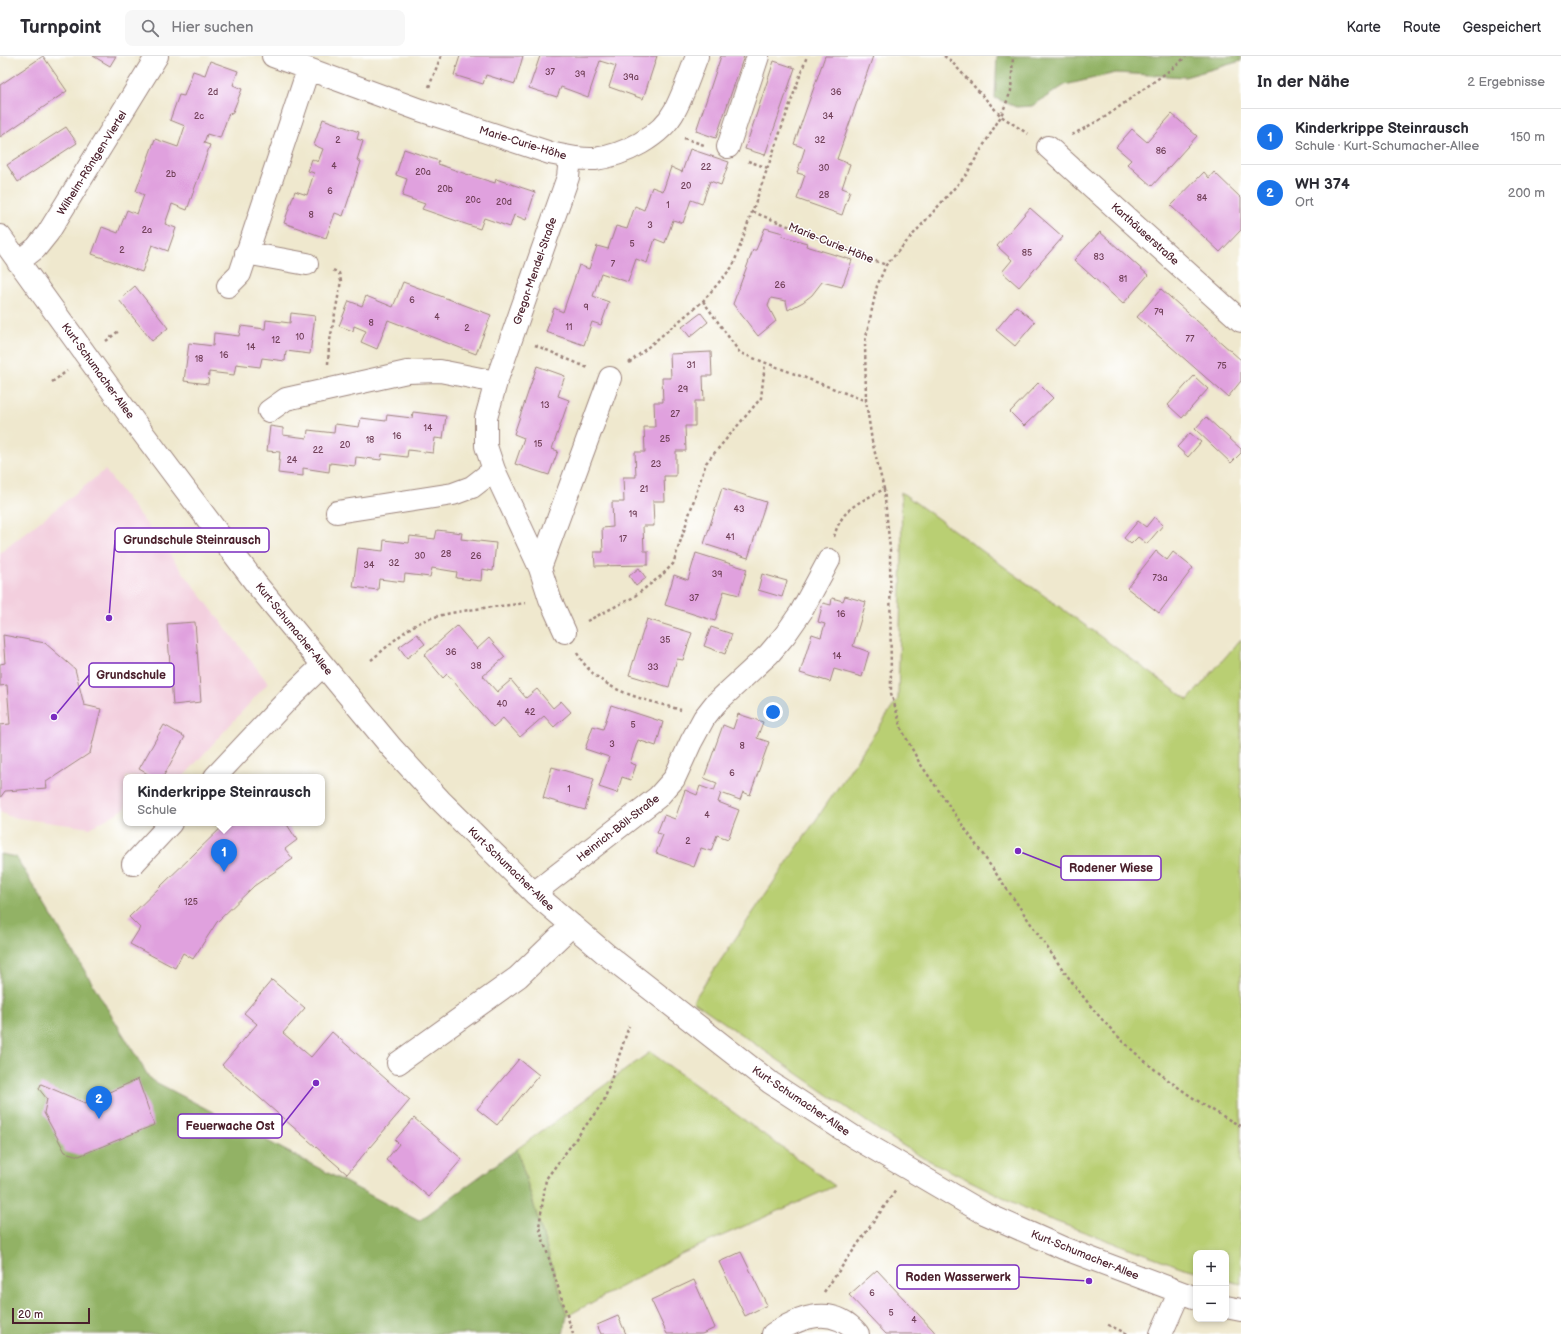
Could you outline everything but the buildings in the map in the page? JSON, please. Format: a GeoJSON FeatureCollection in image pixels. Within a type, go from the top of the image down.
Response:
{"type":"FeatureCollection","features":[{"type":"Feature","properties":{"kind":"street","name":"Wilhelm-Röntgen-Viertel"},"geometry":{"type":"LineString","coordinates":[[18,262],[36,248],[48,233],[157,56]]}},
{"type":"Feature","properties":{"kind":"street","name":"Marie-Curie-Höhe"},"geometry":{"type":"LineString","coordinates":[[273,56],[420,110],[550,153],[570,158],[595,158],[616,153],[641,142],[659,129],[674,112],[697,56]]}},
{"type":"Feature","properties":{"kind":"street"},"geometry":{"type":"LineString","coordinates":[[728,147],[758,56]]}},
{"type":"Feature","properties":{"kind":"street"},"geometry":{"type":"LineString","coordinates":[[228,286],[240,274],[308,70]]}},
{"type":"Feature","properties":{"kind":"street","name":"Karthäuserstraße"},"geometry":{"type":"LineString","coordinates":[[1048,147],[1241,321]]}},
{"type":"Feature","properties":{"kind":"street","name":"Gregor-Mendel-Straße"},"geometry":{"type":"LineString","coordinates":[[565,632],[550,599],[540,568],[494,470],[486,446],[486,418],[496,382],[568,177],[570,158]]}},
{"type":"Feature","properties":{"kind":"street","name":"Kurt-Schumacher-Allee"},"geometry":{"type":"LineString","coordinates":[[0,236],[229,547],[323,665],[392,748],[440,800],[534,893],[572,926],[771,1083],[854,1137],[984,1213],[1063,1248],[1188,1295]]}},
{"type":"Feature","properties":{"kind":"street"},"geometry":{"type":"LineString","coordinates":[[246,253],[307,264]]}},
{"type":"Feature","properties":{"kind":"street"},"geometry":{"type":"LineString","coordinates":[[269,411],[286,399],[408,372],[440,371],[496,382]]}},
{"type":"Feature","properties":{"kind":"street"},"geometry":{"type":"LineString","coordinates":[[540,568],[610,378]]}},
{"type":"Feature","properties":{"kind":"street"},"geometry":{"type":"LineString","coordinates":[[337,512],[453,494],[472,487],[494,470]]}},
{"type":"Feature","properties":{"kind":"street","name":"Heinrich-Böll-Straße"},"geometry":{"type":"LineString","coordinates":[[534,893],[658,797],[674,779],[704,718],[714,704],[769,654],[785,635],[801,612],[829,560]]}},
{"type":"Feature","properties":{"kind":"street"},"geometry":{"type":"LineString","coordinates":[[218,774],[323,665]]}},
{"type":"Feature","properties":{"kind":"street"},"geometry":{"type":"LineString","coordinates":[[133,864],[169,826]]}},
{"type":"Feature","properties":{"kind":"street"},"geometry":{"type":"LineString","coordinates":[[398,1063],[518,977],[572,926]]}},
{"type":"Feature","properties":{"kind":"street"},"geometry":{"type":"LineString","coordinates":[[1161,1334],[1188,1295]]}},
{"type":"Feature","properties":{"kind":"street"},"geometry":{"type":"LineString","coordinates":[[1229,1307],[1241,1310]]}},
{"type":"Feature","properties":{"kind":"street"},"geometry":{"type":"LineString","coordinates":[[773,1334],[792,1322],[807,1317],[824,1316],[840,1319],[858,1334]]}},
{"type":"Feature","properties":{"kind":"path"},"geometry":{"type":"LineString","coordinates":[[420,110],[441,56]]}},
{"type":"Feature","properties":{"kind":"path"},"geometry":{"type":"LineString","coordinates":[[513,335],[610,378],[703,301],[733,266],[807,56]]}},
{"type":"Feature","properties":{"kind":"path"},"geometry":{"type":"LineString","coordinates":[[944,56],[950,60],[1001,116],[1048,147],[1105,117],[1177,65],[1186,56]]}},
{"type":"Feature","properties":{"kind":"path"},"geometry":{"type":"LineString","coordinates":[[1012,56],[1011,91],[1001,116],[966,175],[886,265],[877,286],[865,342],[866,401],[872,441],[884,489],[890,549],[891,693],[902,730],[919,762],[1045,944],[1094,1010],[1129,1047],[1169,1079],[1215,1113],[1241,1126]]}},
{"type":"Feature","properties":{"kind":"path","name":"Marie-Curie-Höhe"},"geometry":{"type":"LineString","coordinates":[[753,212],[886,265]]}},
{"type":"Feature","properties":{"kind":"path"},"geometry":{"type":"LineString","coordinates":[[307,264],[331,269],[339,274],[341,281],[329,346],[329,389]]}},
{"type":"Feature","properties":{"kind":"path"},"geometry":{"type":"LineString","coordinates":[[703,301],[740,353],[765,364],[866,401]]}},
{"type":"Feature","properties":{"kind":"path"},"geometry":{"type":"LineString","coordinates":[[704,718],[626,694],[601,682],[582,661],[565,632],[632,598],[661,576],[673,564],[706,463],[761,398],[765,364]]}},
{"type":"Feature","properties":{"kind":"path"},"geometry":{"type":"LineString","coordinates":[[829,560],[838,523],[850,507],[884,489]]}},
{"type":"Feature","properties":{"kind":"path"},"geometry":{"type":"LineString","coordinates":[[371,660],[416,626],[441,615],[550,599]]}},
{"type":"Feature","properties":{"kind":"path"},"geometry":{"type":"LineString","coordinates":[[573,1334],[539,1227],[546,1179],[604,1101],[629,1026]]}},
{"type":"Feature","properties":{"kind":"path"},"geometry":{"type":"LineString","coordinates":[[807,1317],[910,1170]]}},
{"type":"Feature","properties":{"kind":"path"},"geometry":{"type":"LineString","coordinates":[[1108,1325],[1128,1334]]}},
{"type":"Feature","properties":{"kind":"shaded area"},"geometry":{"type":"Polygon","coordinates":[[[105,470],[268,683],[186,774],[123,774],[123,810],[90,828],[11,817],[0,812],[0,553],[105,470]]]}},
{"type":"Feature","properties":{"kind":"green space"},"geometry":{"type":"Polygon","coordinates":[[[997,56],[1241,56],[1241,61],[1185,77],[1116,73],[1065,85],[1032,106],[1016,107],[995,98],[997,56]]]}},
{"type":"Feature","properties":{"kind":"green space"},"geometry":{"type":"Polygon","coordinates":[[[901,492],[1188,700],[1241,639],[1241,1284],[1229,1281],[1229,1250],[1193,1250],[1193,1270],[1181,1267],[1043,1217],[918,1155],[883,1133],[693,1001],[898,699],[902,553],[901,492]]]}},
{"type":"Feature","properties":{"kind":"green space"},"geometry":{"type":"Polygon","coordinates":[[[0,854],[16,857],[150,1079],[419,1221],[517,1149],[567,1316],[563,1334],[0,1334],[0,854]]]}},
{"type":"Feature","properties":{"kind":"green space"},"geometry":{"type":"Polygon","coordinates":[[[650,1052],[835,1186],[681,1254],[567,1316],[517,1149],[650,1052]]]}},
{"type":"Feature","properties":{"kind":"place","name":"Grundschule Steinrausch"},"geometry":{"type":"Point","coordinates":[109,618]}},
{"type":"Feature","properties":{"kind":"place","name":"Grundschule"},"geometry":{"type":"Point","coordinates":[54,717]}},
{"type":"Feature","properties":{"kind":"place","name":"Rodener Wiese"},"geometry":{"type":"Point","coordinates":[1018,851]}},
{"type":"Feature","properties":{"kind":"place","name":"Kinderkrippe Steinrausch"},"geometry":{"type":"Point","coordinates":[224,872]}},
{"type":"Feature","properties":{"kind":"place","name":"Feuerwache Ost"},"geometry":{"type":"Point","coordinates":[316,1083]}},
{"type":"Feature","properties":{"kind":"place","name":"WH 374"},"geometry":{"type":"Point","coordinates":[99,1119]}},
{"type":"Feature","properties":{"kind":"place","name":"Roden Wasserwerk"},"geometry":{"type":"Point","coordinates":[1089,1281]}}]}
